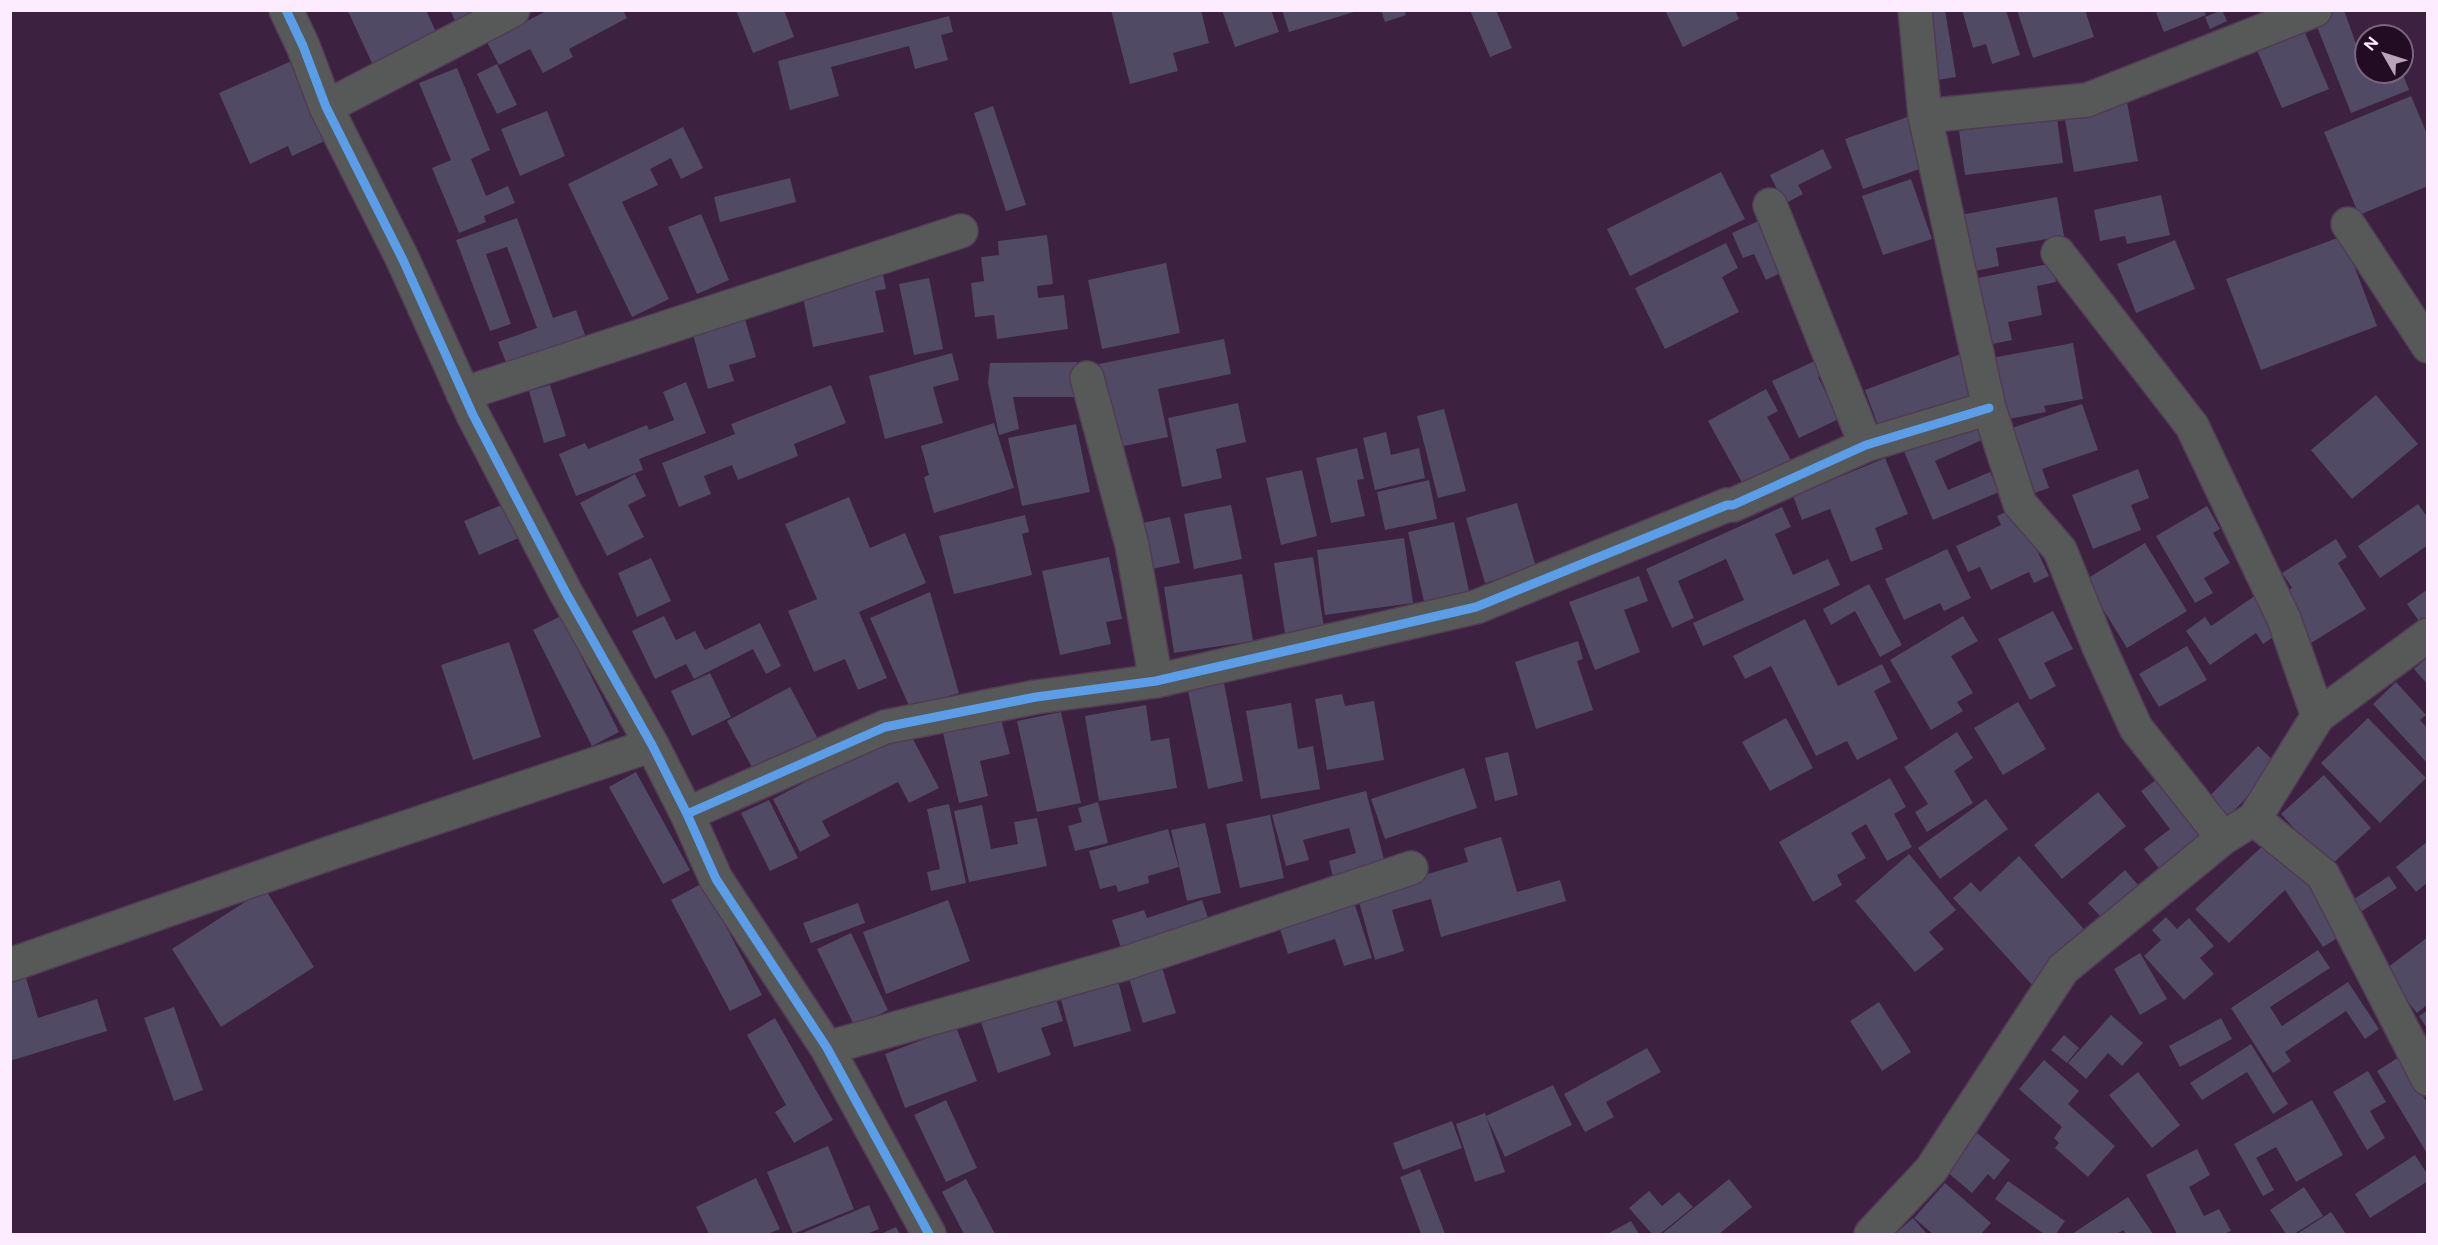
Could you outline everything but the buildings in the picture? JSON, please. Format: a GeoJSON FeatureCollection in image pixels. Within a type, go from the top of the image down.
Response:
{"type":"FeatureCollection","features":[{"type":"Feature","properties":{"kind":"street"},"geometry":{"type":"LineString","coordinates":[[286,10],[303,46],[326,107],[403,260],[464,394],[566,593],[652,746],[687,814],[716,879],[827,1048],[929,1234]]}},
{"type":"Feature","properties":{"kind":"street"},"geometry":{"type":"LineString","coordinates":[[326,107],[513,10]]}},
{"type":"Feature","properties":{"kind":"street"},"geometry":{"type":"LineString","coordinates":[[1915,10],[1925,116],[1989,408],[2020,504],[2060,550],[2098,647],[2136,728],[2223,838]]}},
{"type":"Feature","properties":{"kind":"street"},"geometry":{"type":"LineString","coordinates":[[1925,116],[2087,100],[2315,10]]}},
{"type":"Feature","properties":{"kind":"street"},"geometry":{"type":"LineString","coordinates":[[1770,205],[1866,445]]}},
{"type":"Feature","properties":{"kind":"street"},"geometry":{"type":"LineString","coordinates":[[2348,224],[2427,346]]}},
{"type":"Feature","properties":{"kind":"street"},"geometry":{"type":"LineString","coordinates":[[464,394],[962,231]]}},
{"type":"Feature","properties":{"kind":"street"},"geometry":{"type":"LineString","coordinates":[[2058,253],[2192,426],[2284,619],[2318,716]]}},
{"type":"Feature","properties":{"kind":"street"},"geometry":{"type":"LineString","coordinates":[[1087,378],[1132,545],[1156,681]]}},
{"type":"Feature","properties":{"kind":"street"},"geometry":{"type":"LineString","coordinates":[[687,814],[885,727],[1036,697],[1156,681],[1476,607],[1727,505],[1733,505],[1866,445],[1989,408]]}},
{"type":"Feature","properties":{"kind":"street"},"geometry":{"type":"LineString","coordinates":[[1871,1234],[1930,1170],[2062,969],[2223,838],[2254,819],[2318,716],[2427,635]]}},
{"type":"Feature","properties":{"kind":"street"},"geometry":{"type":"LineString","coordinates":[[10,965],[333,852],[652,746]]}},
{"type":"Feature","properties":{"kind":"street"},"geometry":{"type":"LineString","coordinates":[[2254,819],[2323,875],[2427,1079]]}},
{"type":"Feature","properties":{"kind":"street"},"geometry":{"type":"LineString","coordinates":[[827,1048],[1123,964],[1411,868]]}},
{"type":"Feature","properties":{"kind":"cycle path"},"geometry":{"type":"LineString","coordinates":[[286,10],[303,46],[326,107],[403,260],[473,415],[566,593],[652,745],[687,814],[716,879],[827,1048],[929,1234]]}},
{"type":"Feature","properties":{"kind":"cycle path"},"geometry":{"type":"LineString","coordinates":[[687,814],[885,727],[1036,697],[1156,681],[1476,607],[1727,505],[1733,505],[1866,445],[1989,408]]}}]}
